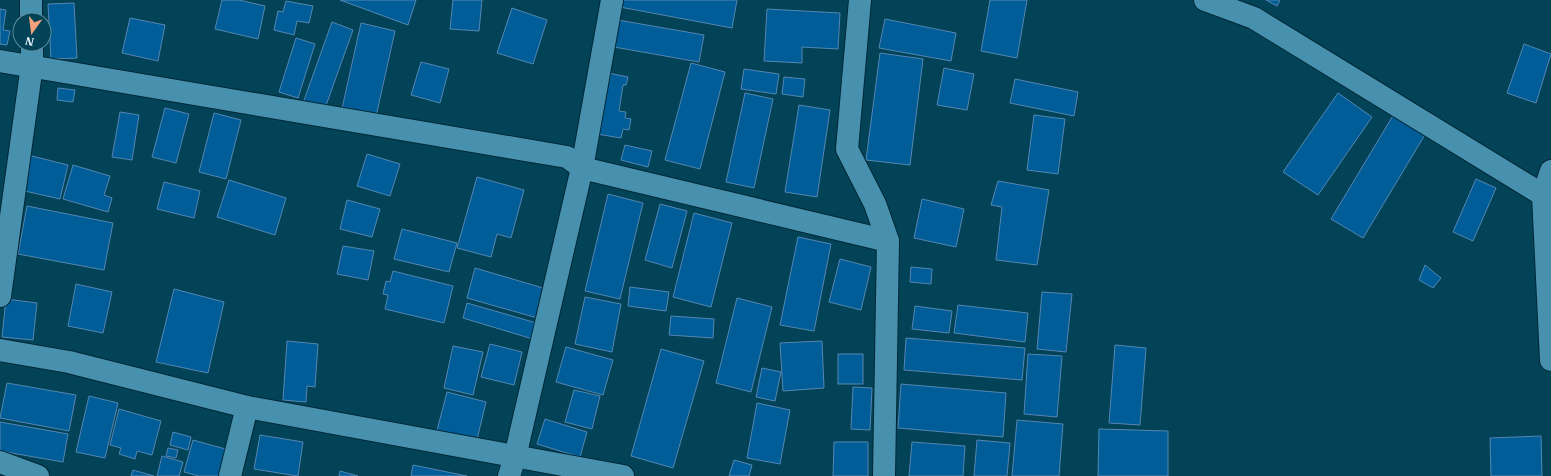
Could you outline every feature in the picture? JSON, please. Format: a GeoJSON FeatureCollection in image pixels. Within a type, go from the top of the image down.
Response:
{"type":"FeatureCollection","features":[{"type":"Feature","properties":{"kind":"street"},"geometry":{"type":"LineString","coordinates":[[31,0],[31,12]]}},
{"type":"Feature","properties":{"kind":"street"},"geometry":{"type":"LineString","coordinates":[[512,467],[582,168],[612,0]]}},
{"type":"Feature","properties":{"kind":"street"},"geometry":{"type":"LineString","coordinates":[[860,0],[848,149],[875,204],[888,241],[884,476]]}},
{"type":"Feature","properties":{"kind":"street"},"geometry":{"type":"LineString","coordinates":[[1205,0],[1254,18],[1543,195]]}},
{"type":"Feature","properties":{"kind":"street"},"geometry":{"type":"LineString","coordinates":[[0,296],[32,65],[32,52]]}},
{"type":"Feature","properties":{"kind":"street"},"geometry":{"type":"LineString","coordinates":[[0,60],[567,157],[582,168],[888,241]]}},
{"type":"Feature","properties":{"kind":"street"},"geometry":{"type":"LineString","coordinates":[[1551,171],[1543,195],[1551,360]]}},
{"type":"Feature","properties":{"kind":"street"},"geometry":{"type":"LineString","coordinates":[[0,350],[69,362],[246,407],[512,467],[623,476]]}},
{"type":"Feature","properties":{"kind":"street"},"geometry":{"type":"LineString","coordinates":[[230,476],[246,407]]}},
{"type":"Feature","properties":{"kind":"street"},"geometry":{"type":"LineString","coordinates":[[0,462],[38,476]]}},
{"type":"Feature","properties":{"kind":"building"},"geometry":{"type":"Polygon","coordinates":[[[222,0],[239,0],[265,6],[258,39],[215,29],[222,0]]]}},
{"type":"Feature","properties":{"kind":"building"},"geometry":{"type":"Polygon","coordinates":[[[340,0],[416,0],[408,25],[340,0]]]}},
{"type":"Feature","properties":{"kind":"building"},"geometry":{"type":"Polygon","coordinates":[[[453,0],[482,0],[479,31],[450,29],[453,0]]]}},
{"type":"Feature","properties":{"kind":"building"},"geometry":{"type":"Polygon","coordinates":[[[621,0],[737,0],[732,28],[620,7],[621,0]]]}},
{"type":"Feature","properties":{"kind":"building"},"geometry":{"type":"Polygon","coordinates":[[[990,0],[1027,0],[1017,58],[981,51],[990,0]]]}},
{"type":"Feature","properties":{"kind":"building"},"geometry":{"type":"Polygon","coordinates":[[[1266,0],[1280,0],[1277,6],[1266,0]]]}},
{"type":"Feature","properties":{"kind":"building"},"geometry":{"type":"Polygon","coordinates":[[[286,1],[313,6],[309,23],[297,21],[294,35],[274,30],[278,11],[283,12],[286,1]]]}},
{"type":"Feature","properties":{"kind":"building"},"geometry":{"type":"Polygon","coordinates":[[[74,3],[77,58],[51,59],[52,12],[48,12],[48,4],[74,3]]]}},
{"type":"Feature","properties":{"kind":"building"},"geometry":{"type":"Polygon","coordinates":[[[512,8],[547,20],[533,64],[497,53],[512,8]]]}},
{"type":"Feature","properties":{"kind":"building"},"geometry":{"type":"Polygon","coordinates":[[[0,9],[6,10],[3,30],[10,31],[7,45],[0,44],[0,9]]]}},
{"type":"Feature","properties":{"kind":"building"},"geometry":{"type":"Polygon","coordinates":[[[767,9],[840,13],[838,49],[802,47],[802,63],[764,61],[767,9]]]}},
{"type":"Feature","properties":{"kind":"building"},"geometry":{"type":"Polygon","coordinates":[[[130,18],[165,25],[158,61],[122,53],[130,18]]]}},
{"type":"Feature","properties":{"kind":"building"},"geometry":{"type":"Polygon","coordinates":[[[885,19],[956,33],[951,61],[879,48],[885,19]]]}},
{"type":"Feature","properties":{"kind":"building"},"geometry":{"type":"Polygon","coordinates":[[[618,20],[704,35],[699,62],[614,47],[618,20]]]}},
{"type":"Feature","properties":{"kind":"building"},"geometry":{"type":"Polygon","coordinates":[[[332,22],[353,30],[324,111],[303,103],[332,22]]]}},
{"type":"Feature","properties":{"kind":"building"},"geometry":{"type":"Polygon","coordinates":[[[361,23],[395,31],[375,121],[341,113],[361,23]]]}},
{"type":"Feature","properties":{"kind":"building"},"geometry":{"type":"Polygon","coordinates":[[[296,38],[315,44],[298,98],[279,92],[296,38]]]}},
{"type":"Feature","properties":{"kind":"building"},"geometry":{"type":"Polygon","coordinates":[[[1524,44],[1551,54],[1536,103],[1507,93],[1524,44]]]}},
{"type":"Feature","properties":{"kind":"building"},"geometry":{"type":"Polygon","coordinates":[[[880,53],[923,59],[910,165],[866,160],[880,53]]]}},
{"type":"Feature","properties":{"kind":"building"},"geometry":{"type":"Polygon","coordinates":[[[421,62],[449,69],[440,103],[411,95],[421,62]]]}},
{"type":"Feature","properties":{"kind":"building"},"geometry":{"type":"Polygon","coordinates":[[[691,63],[725,72],[700,169],[665,160],[691,63]]]}},
{"type":"Feature","properties":{"kind":"building"},"geometry":{"type":"Polygon","coordinates":[[[944,68],[974,74],[967,110],[937,105],[944,68]]]}},
{"type":"Feature","properties":{"kind":"building"},"geometry":{"type":"Polygon","coordinates":[[[744,69],[779,74],[776,94],[741,89],[744,69]]]}},
{"type":"Feature","properties":{"kind":"building"},"geometry":{"type":"Polygon","coordinates":[[[608,73],[628,77],[626,85],[623,85],[619,111],[626,112],[625,118],[631,119],[629,130],[623,129],[621,138],[597,134],[608,73]]]}},
{"type":"Feature","properties":{"kind":"building"},"geometry":{"type":"Polygon","coordinates":[[[784,77],[805,79],[803,97],[782,94],[784,77]]]}},
{"type":"Feature","properties":{"kind":"building"},"geometry":{"type":"Polygon","coordinates":[[[1015,79],[1078,92],[1074,116],[1010,103],[1015,79]]]}},
{"type":"Feature","properties":{"kind":"building"},"geometry":{"type":"Polygon","coordinates":[[[58,88],[75,90],[73,102],[57,100],[58,88]]]}},
{"type":"Feature","properties":{"kind":"building"},"geometry":{"type":"Polygon","coordinates":[[[745,93],[773,99],[754,188],[726,182],[745,93]]]}},
{"type":"Feature","properties":{"kind":"building"},"geometry":{"type":"Polygon","coordinates":[[[1338,93],[1372,117],[1318,195],[1283,172],[1338,93]]]}},
{"type":"Feature","properties":{"kind":"building"},"geometry":{"type":"Polygon","coordinates":[[[799,105],[830,110],[817,197],[785,192],[799,105]]]}},
{"type":"Feature","properties":{"kind":"building"},"geometry":{"type":"Polygon","coordinates":[[[165,108],[189,114],[176,163],[152,157],[165,108]]]}},
{"type":"Feature","properties":{"kind":"building"},"geometry":{"type":"Polygon","coordinates":[[[120,112],[139,115],[132,160],[112,157],[120,112]]]}},
{"type":"Feature","properties":{"kind":"building"},"geometry":{"type":"Polygon","coordinates":[[[214,113],[241,120],[226,179],[199,172],[214,113]]]}},
{"type":"Feature","properties":{"kind":"building"},"geometry":{"type":"Polygon","coordinates":[[[1394,114],[1426,133],[1363,238],[1331,219],[1394,114]]]}},
{"type":"Feature","properties":{"kind":"building"},"geometry":{"type":"Polygon","coordinates":[[[1034,115],[1065,119],[1058,174],[1027,170],[1034,115]]]}},
{"type":"Feature","properties":{"kind":"building"},"geometry":{"type":"Polygon","coordinates":[[[625,145],[652,151],[648,167],[621,160],[625,145]]]}},
{"type":"Feature","properties":{"kind":"building"},"geometry":{"type":"Polygon","coordinates":[[[24,154],[68,165],[60,199],[16,189],[24,154]]]}},
{"type":"Feature","properties":{"kind":"building"},"geometry":{"type":"Polygon","coordinates":[[[367,154],[400,164],[390,196],[357,186],[367,154]]]}},
{"type":"Feature","properties":{"kind":"building"},"geometry":{"type":"Polygon","coordinates":[[[73,165],[110,176],[104,195],[112,198],[108,212],[63,199],[73,165]]]}},
{"type":"Feature","properties":{"kind":"building"},"geometry":{"type":"Polygon","coordinates":[[[477,177],[524,190],[511,238],[497,234],[491,257],[457,248],[477,177]]]}},
{"type":"Feature","properties":{"kind":"building"},"geometry":{"type":"Polygon","coordinates":[[[1476,179],[1496,188],[1473,241],[1453,232],[1476,179]]]}},
{"type":"Feature","properties":{"kind":"building"},"geometry":{"type":"Polygon","coordinates":[[[229,180],[286,198],[275,235],[217,217],[229,180]]]}},
{"type":"Feature","properties":{"kind":"building"},"geometry":{"type":"Polygon","coordinates":[[[998,181],[1049,190],[1037,265],[996,260],[1002,207],[991,205],[998,181]]]}},
{"type":"Feature","properties":{"kind":"building"},"geometry":{"type":"Polygon","coordinates":[[[164,182],[200,191],[194,218],[157,209],[164,182]]]}},
{"type":"Feature","properties":{"kind":"building"},"geometry":{"type":"Polygon","coordinates":[[[608,194],[643,203],[620,299],[585,291],[608,194]]]}},
{"type":"Feature","properties":{"kind":"building"},"geometry":{"type":"Polygon","coordinates":[[[922,199],[964,209],[956,247],[914,238],[922,199]]]}},
{"type":"Feature","properties":{"kind":"building"},"geometry":{"type":"Polygon","coordinates":[[[347,200],[380,209],[372,237],[340,229],[347,200]]]}},
{"type":"Feature","properties":{"kind":"building"},"geometry":{"type":"Polygon","coordinates":[[[660,204],[687,211],[672,268],[645,260],[660,204]]]}},
{"type":"Feature","properties":{"kind":"building"},"geometry":{"type":"Polygon","coordinates":[[[27,206],[113,223],[104,270],[18,254],[27,206]]]}},
{"type":"Feature","properties":{"kind":"building"},"geometry":{"type":"Polygon","coordinates":[[[694,213],[732,223],[711,307],[673,297],[694,213]]]}},
{"type":"Feature","properties":{"kind":"building"},"geometry":{"type":"Polygon","coordinates":[[[402,229],[457,243],[449,272],[394,259],[402,229]]]}},
{"type":"Feature","properties":{"kind":"building"},"geometry":{"type":"Polygon","coordinates":[[[798,237],[831,244],[814,331],[780,325],[798,237]]]}},
{"type":"Feature","properties":{"kind":"building"},"geometry":{"type":"Polygon","coordinates":[[[343,246],[374,251],[368,280],[337,274],[343,246]]]}},
{"type":"Feature","properties":{"kind":"building"},"geometry":{"type":"Polygon","coordinates":[[[840,259],[871,267],[861,310],[829,302],[840,259]]]}},
{"type":"Feature","properties":{"kind":"building"},"geometry":{"type":"Polygon","coordinates":[[[1425,265],[1441,278],[1433,288],[1419,280],[1425,265]]]}},
{"type":"Feature","properties":{"kind":"building"},"geometry":{"type":"Polygon","coordinates":[[[911,267],[932,269],[931,284],[910,282],[911,267]]]}},
{"type":"Feature","properties":{"kind":"building"},"geometry":{"type":"Polygon","coordinates":[[[475,268],[550,290],[541,319],[467,298],[475,268]]]}},
{"type":"Feature","properties":{"kind":"building"},"geometry":{"type":"Polygon","coordinates":[[[393,271],[453,286],[444,323],[385,309],[388,295],[383,294],[386,281],[390,282],[393,271]]]}},
{"type":"Feature","properties":{"kind":"building"},"geometry":{"type":"Polygon","coordinates":[[[76,284],[112,292],[103,333],[68,326],[76,284]]]}},
{"type":"Feature","properties":{"kind":"building"},"geometry":{"type":"Polygon","coordinates":[[[630,287],[669,292],[666,311],[628,306],[630,287]]]}},
{"type":"Feature","properties":{"kind":"building"},"geometry":{"type":"Polygon","coordinates":[[[174,289],[224,302],[208,373],[156,362],[174,289]]]}},
{"type":"Feature","properties":{"kind":"building"},"geometry":{"type":"Polygon","coordinates":[[[1042,292],[1072,294],[1066,352],[1037,349],[1042,292]]]}},
{"type":"Feature","properties":{"kind":"building"},"geometry":{"type":"Polygon","coordinates":[[[585,297],[621,304],[612,352],[575,344],[585,297]]]}},
{"type":"Feature","properties":{"kind":"building"},"geometry":{"type":"Polygon","coordinates":[[[737,298],[772,307],[751,392],[716,383],[737,298]]]}},
{"type":"Feature","properties":{"kind":"building"},"geometry":{"type":"Polygon","coordinates":[[[6,299],[37,303],[33,340],[2,337],[6,299]]]}},
{"type":"Feature","properties":{"kind":"building"},"geometry":{"type":"Polygon","coordinates":[[[467,303],[540,324],[536,340],[463,318],[467,303]]]}},
{"type":"Feature","properties":{"kind":"building"},"geometry":{"type":"Polygon","coordinates":[[[958,305],[1028,313],[1025,342],[954,333],[958,305]]]}},
{"type":"Feature","properties":{"kind":"building"},"geometry":{"type":"Polygon","coordinates":[[[915,306],[952,311],[949,333],[912,329],[915,306]]]}},
{"type":"Feature","properties":{"kind":"building"},"geometry":{"type":"Polygon","coordinates":[[[671,316],[714,319],[713,338],[669,335],[671,316]]]}},
{"type":"Feature","properties":{"kind":"building"},"geometry":{"type":"Polygon","coordinates":[[[906,338],[1025,348],[1022,380],[904,370],[906,338]]]}},
{"type":"Feature","properties":{"kind":"building"},"geometry":{"type":"Polygon","coordinates":[[[287,341],[318,344],[315,387],[307,386],[306,402],[283,400],[287,341]]]}},
{"type":"Feature","properties":{"kind":"building"},"geometry":{"type":"Polygon","coordinates":[[[822,341],[824,388],[783,391],[780,343],[822,341]]]}},
{"type":"Feature","properties":{"kind":"building"},"geometry":{"type":"Polygon","coordinates":[[[490,344],[522,352],[514,385],[481,377],[490,344]]]}},
{"type":"Feature","properties":{"kind":"building"},"geometry":{"type":"Polygon","coordinates":[[[1115,345],[1146,348],[1140,425],[1109,423],[1115,345]]]}},
{"type":"Feature","properties":{"kind":"building"},"geometry":{"type":"Polygon","coordinates":[[[453,346],[483,352],[473,395],[444,388],[453,346]]]}},
{"type":"Feature","properties":{"kind":"building"},"geometry":{"type":"Polygon","coordinates":[[[566,347],[613,360],[603,395],[556,382],[566,347]]]}},
{"type":"Feature","properties":{"kind":"building"},"geometry":{"type":"Polygon","coordinates":[[[661,349],[704,361],[673,468],[631,456],[661,349]]]}},
{"type":"Feature","properties":{"kind":"building"},"geometry":{"type":"Polygon","coordinates":[[[838,354],[863,354],[863,384],[838,384],[838,354]]]}},
{"type":"Feature","properties":{"kind":"building"},"geometry":{"type":"Polygon","coordinates":[[[1028,354],[1062,356],[1057,417],[1024,414],[1028,354]]]}},
{"type":"Feature","properties":{"kind":"building"},"geometry":{"type":"Polygon","coordinates":[[[762,368],[781,372],[775,401],[756,397],[762,368]]]}},
{"type":"Feature","properties":{"kind":"building"},"geometry":{"type":"Polygon","coordinates":[[[7,383],[76,395],[69,431],[0,418],[7,383]]]}},
{"type":"Feature","properties":{"kind":"building"},"geometry":{"type":"Polygon","coordinates":[[[901,384],[1006,393],[1003,437],[898,428],[901,384]]]}},
{"type":"Feature","properties":{"kind":"building"},"geometry":{"type":"Polygon","coordinates":[[[853,387],[872,388],[870,430],[851,429],[853,387]]]}},
{"type":"Feature","properties":{"kind":"building"},"geometry":{"type":"Polygon","coordinates":[[[574,390],[600,396],[592,429],[565,422],[574,390]]]}},
{"type":"Feature","properties":{"kind":"building"},"geometry":{"type":"Polygon","coordinates":[[[447,392],[486,402],[475,448],[435,438],[447,392]]]}},
{"type":"Feature","properties":{"kind":"building"},"geometry":{"type":"Polygon","coordinates":[[[89,396],[118,403],[105,458],[76,452],[89,396]]]}},
{"type":"Feature","properties":{"kind":"building"},"geometry":{"type":"Polygon","coordinates":[[[757,403],[790,410],[780,464],[747,458],[757,403]]]}},
{"type":"Feature","properties":{"kind":"building"},"geometry":{"type":"Polygon","coordinates":[[[119,409],[161,421],[152,455],[137,451],[135,459],[119,454],[121,448],[110,445],[119,409]]]}},
{"type":"Feature","properties":{"kind":"building"},"geometry":{"type":"Polygon","coordinates":[[[545,419],[587,432],[580,457],[537,444],[545,419]]]}},
{"type":"Feature","properties":{"kind":"building"},"geometry":{"type":"Polygon","coordinates":[[[1017,420],[1063,424],[1059,476],[1012,476],[1017,420]]]}},
{"type":"Feature","properties":{"kind":"building"},"geometry":{"type":"Polygon","coordinates":[[[0,422],[68,434],[63,462],[0,451],[0,422]]]}},
{"type":"Feature","properties":{"kind":"building"},"geometry":{"type":"Polygon","coordinates":[[[1099,429],[1168,431],[1168,476],[1098,476],[1099,429]]]}},
{"type":"Feature","properties":{"kind":"building"},"geometry":{"type":"Polygon","coordinates":[[[173,432],[191,437],[188,450],[170,445],[173,432]]]}},
{"type":"Feature","properties":{"kind":"building"},"geometry":{"type":"Polygon","coordinates":[[[260,435],[303,442],[298,476],[254,469],[260,435]]]}},
{"type":"Feature","properties":{"kind":"building"},"geometry":{"type":"Polygon","coordinates":[[[1541,436],[1542,476],[1491,476],[1490,438],[1541,436]]]}},
{"type":"Feature","properties":{"kind":"building"},"geometry":{"type":"Polygon","coordinates":[[[193,440],[229,450],[222,476],[199,476],[184,472],[193,440]]]}},
{"type":"Feature","properties":{"kind":"building"},"geometry":{"type":"Polygon","coordinates":[[[977,440],[1010,443],[1007,476],[974,476],[977,440]]]}},
{"type":"Feature","properties":{"kind":"building"},"geometry":{"type":"Polygon","coordinates":[[[834,442],[868,442],[868,476],[833,476],[834,442]]]}},
{"type":"Feature","properties":{"kind":"building"},"geometry":{"type":"Polygon","coordinates":[[[912,442],[965,446],[963,476],[909,476],[912,442]]]}},
{"type":"Feature","properties":{"kind":"building"},"geometry":{"type":"Polygon","coordinates":[[[168,448],[178,450],[176,458],[166,456],[168,448]]]}},
{"type":"Feature","properties":{"kind":"building"},"geometry":{"type":"Polygon","coordinates":[[[162,456],[183,462],[179,476],[157,476],[162,456]]]}},
{"type":"Feature","properties":{"kind":"building"},"geometry":{"type":"Polygon","coordinates":[[[734,460],[752,465],[749,476],[729,476],[734,460]]]}},
{"type":"Feature","properties":{"kind":"building"},"geometry":{"type":"Polygon","coordinates":[[[413,465],[467,476],[411,476],[413,465]]]}},
{"type":"Feature","properties":{"kind":"building"},"geometry":{"type":"Polygon","coordinates":[[[133,470],[154,476],[131,476],[133,470]]]}},
{"type":"Feature","properties":{"kind":"building"},"geometry":{"type":"Polygon","coordinates":[[[340,471],[358,476],[339,476],[340,471]]]}}]}
